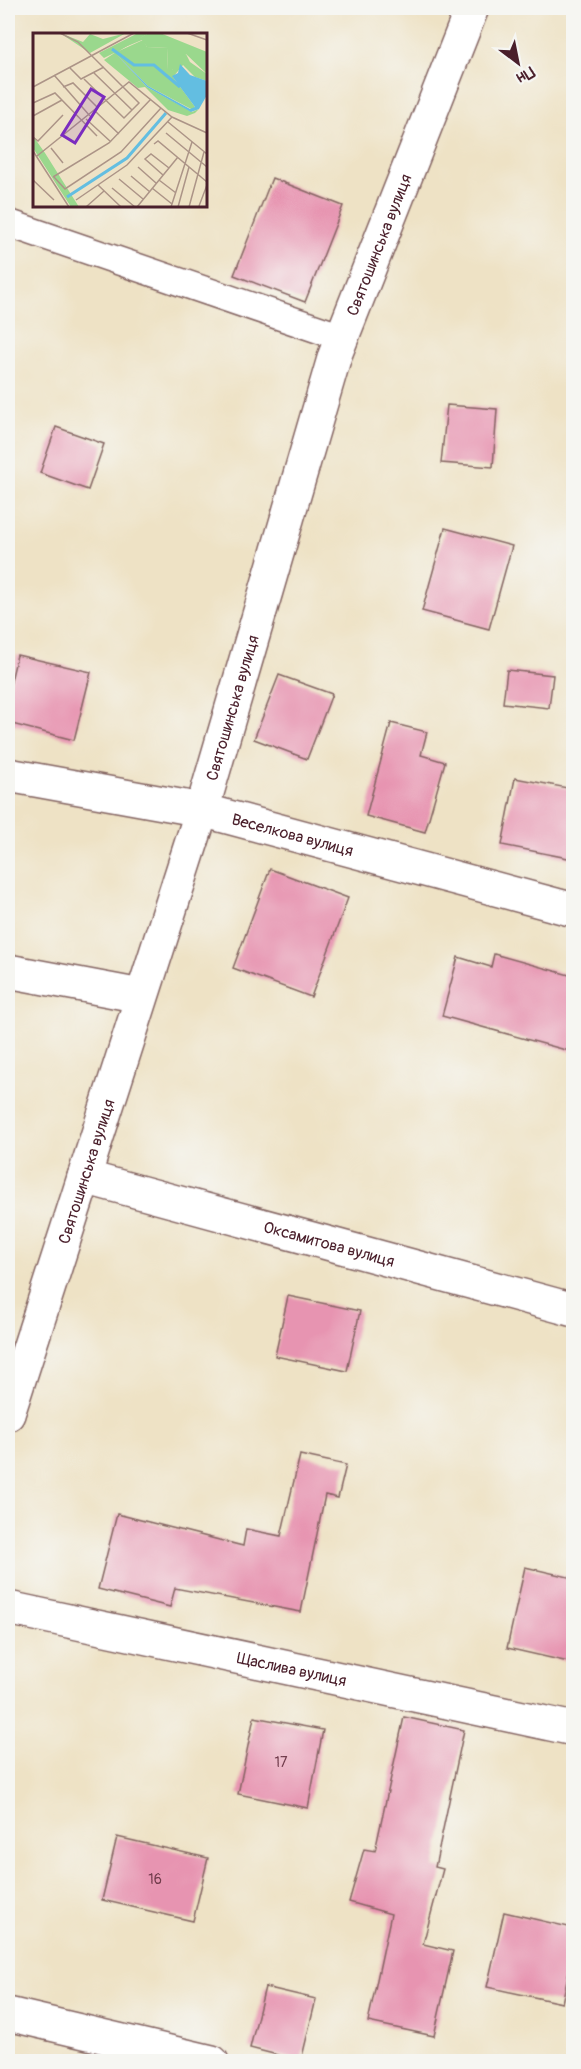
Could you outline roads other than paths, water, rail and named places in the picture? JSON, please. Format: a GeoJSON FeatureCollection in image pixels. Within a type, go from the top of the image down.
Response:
{"type":"FeatureCollection","features":[{"type":"Feature","properties":{"kind":"street","name":"Святошинська вулиця"},"geometry":{"type":"LineString","coordinates":[[8,1414],[202,810],[342,337],[472,8]]}},
{"type":"Feature","properties":{"kind":"street","name":"Веселкова вулиця"},"geometry":{"type":"LineString","coordinates":[[8,775],[202,810],[573,910]]}},
{"type":"Feature","properties":{"kind":"street"},"geometry":{"type":"LineString","coordinates":[[8,971],[141,996]]}},
{"type":"Feature","properties":{"kind":"street","name":"Оксамитова вулиця"},"geometry":{"type":"LineString","coordinates":[[84,1177],[573,1310]]}},
{"type":"Feature","properties":{"kind":"street","name":"Щаслива вулиця"},"geometry":{"type":"LineString","coordinates":[[8,1608],[573,1729]]}},
{"type":"Feature","properties":{"kind":"street"},"geometry":{"type":"LineString","coordinates":[[8,2014],[212,2061]]}},
{"type":"Feature","properties":{"kind":"lane"},"geometry":{"type":"LineString","coordinates":[[8,223],[342,337]]}}]}
